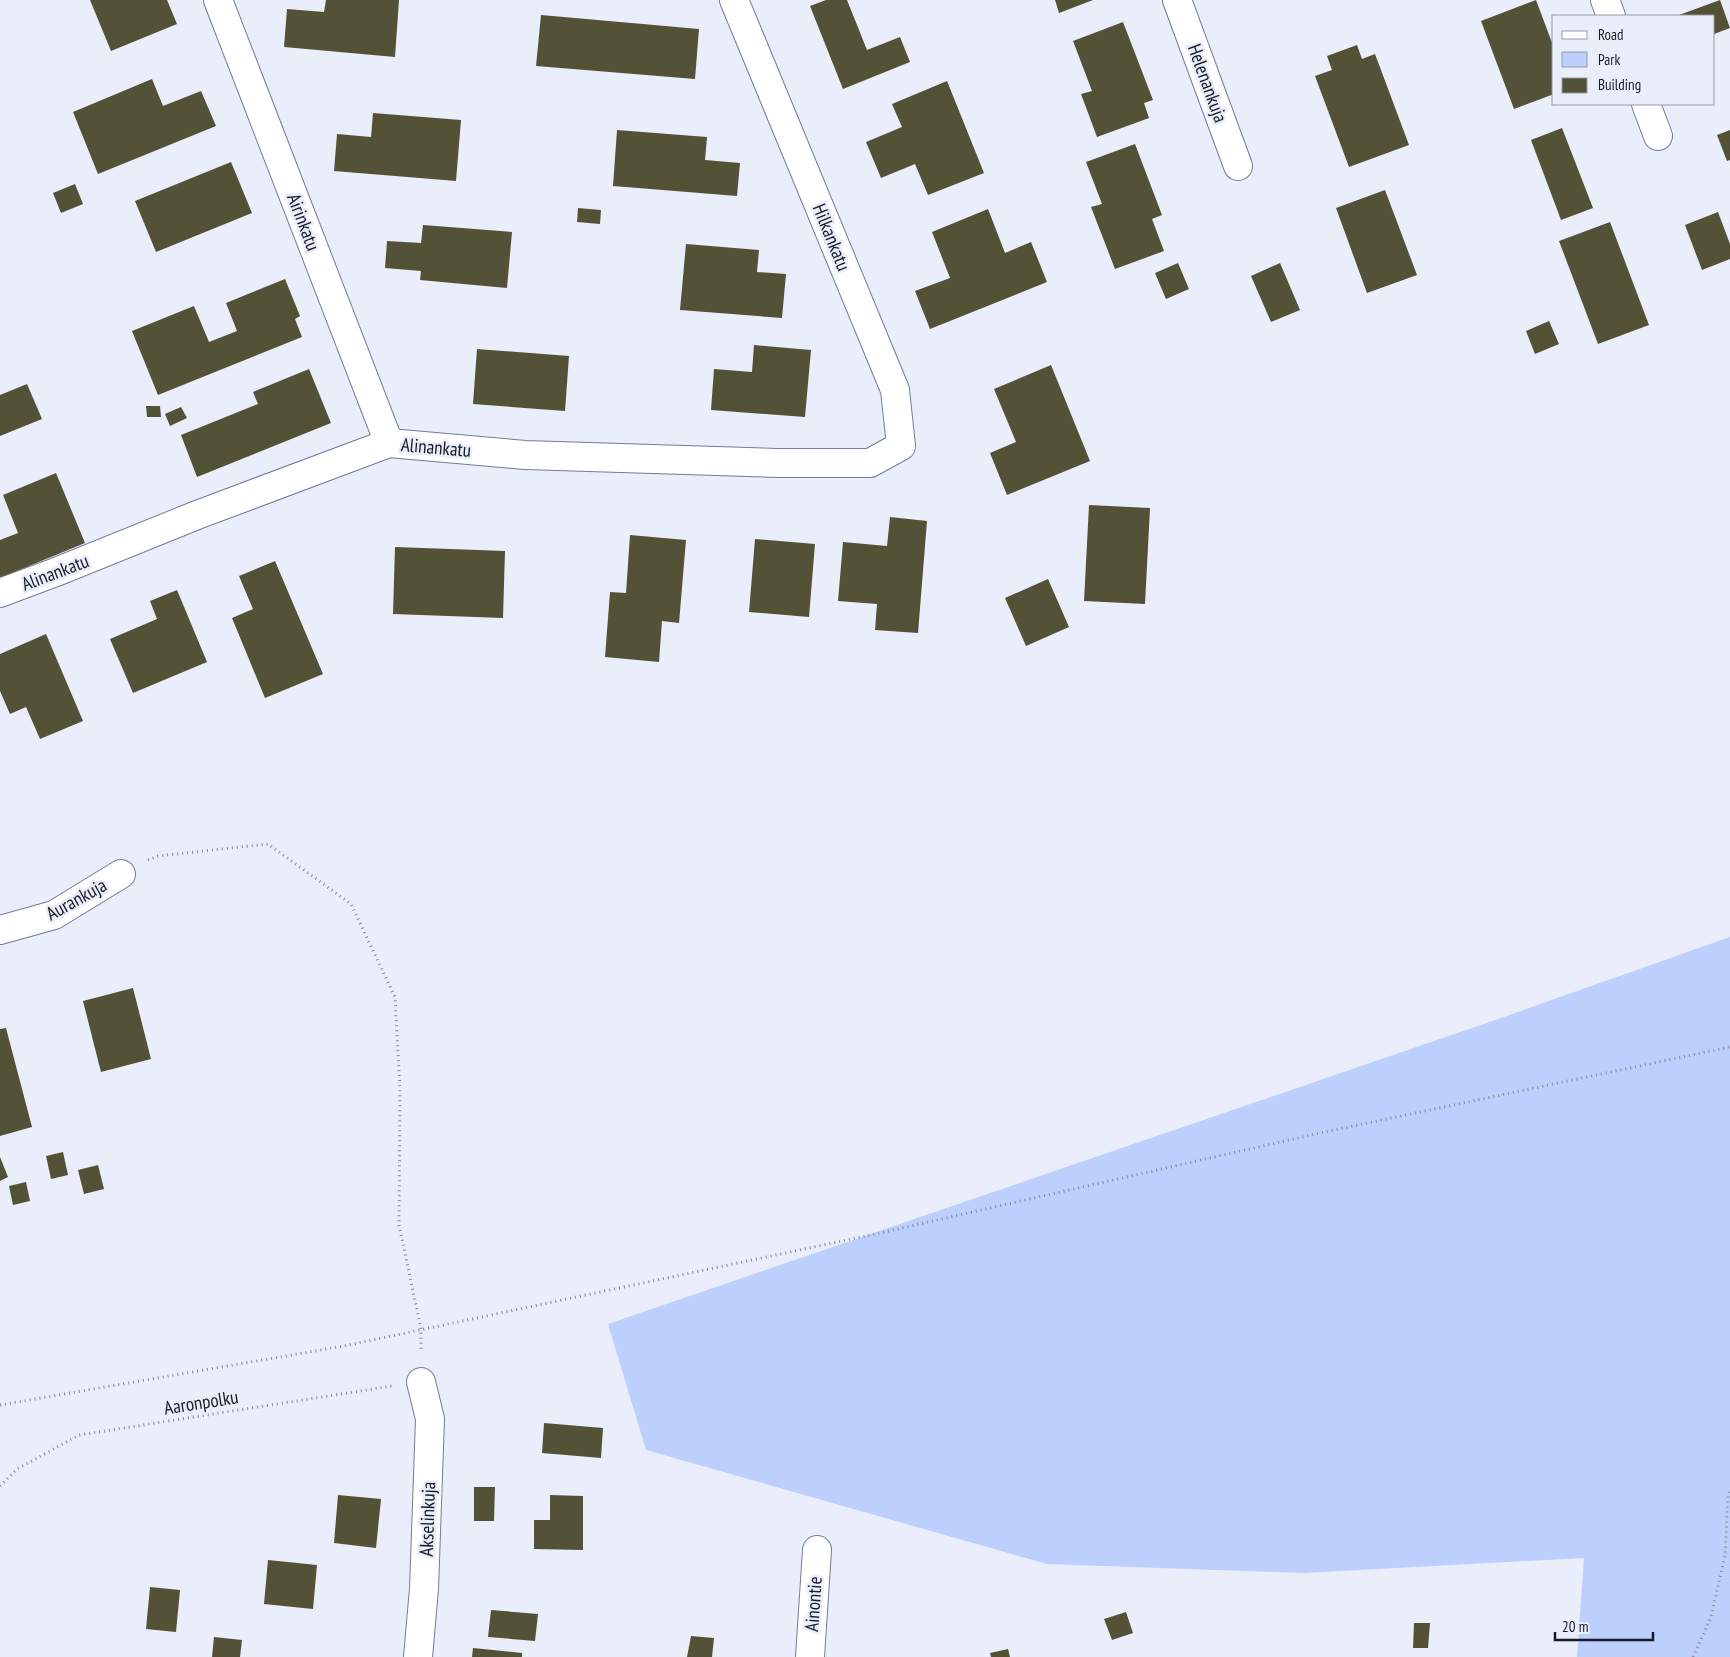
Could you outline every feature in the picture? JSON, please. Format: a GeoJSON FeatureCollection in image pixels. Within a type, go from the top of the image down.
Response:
{"type":"FeatureCollection","features":[{"type":"Feature","properties":{"kind":"street","name":"Airinkatu"},"geometry":{"type":"LineString","coordinates":[[218,0],[390,443]]}},
{"type":"Feature","properties":{"kind":"street","name":"Hilkankatu"},"geometry":{"type":"LineString","coordinates":[[734,0],[894,390],[900,446],[870,463]]}},
{"type":"Feature","properties":{"kind":"street","name":"Helenankuja"},"geometry":{"type":"LineString","coordinates":[[1177,0],[1238,166]]}},
{"type":"Feature","properties":{"kind":"street"},"geometry":{"type":"LineString","coordinates":[[1605,0],[1611,15]]}},
{"type":"Feature","properties":{"kind":"street"},"geometry":{"type":"LineString","coordinates":[[1646,105],[1658,136]]}},
{"type":"Feature","properties":{"kind":"street","name":"Alinankatu"},"geometry":{"type":"LineString","coordinates":[[0,593],[197,515],[390,443],[525,454],[777,463],[870,463]]}},
{"type":"Feature","properties":{"kind":"street","name":"Aurankuja"},"geometry":{"type":"LineString","coordinates":[[0,930],[54,915],[121,874]]}},
{"type":"Feature","properties":{"kind":"street","name":"Akselinkuja"},"geometry":{"type":"LineString","coordinates":[[418,1657],[424,1589],[430,1419],[421,1382]]}},
{"type":"Feature","properties":{"kind":"street","name":"Ainontie"},"geometry":{"type":"LineString","coordinates":[[810,1657],[817,1550]]}},
{"type":"Feature","properties":{"kind":"path"},"geometry":{"type":"LineString","coordinates":[[121,874],[158,856],[268,844],[352,904],[395,997],[400,1090],[399,1225],[421,1329],[421,1382]]}},
{"type":"Feature","properties":{"kind":"path"},"geometry":{"type":"LineString","coordinates":[[0,1405],[344,1346],[880,1233],[1320,1134],[1730,1047]]}},
{"type":"Feature","properties":{"kind":"path","name":"Aaronpolku"},"geometry":{"type":"LineString","coordinates":[[0,1486],[16,1469],[79,1435],[421,1382]]}},
{"type":"Feature","properties":{"kind":"path"},"geometry":{"type":"LineString","coordinates":[[1693,1657],[1710,1617],[1725,1556],[1728,1496],[1730,1491]]}},
{"type":"Feature","properties":{"kind":"green space"},"geometry":{"type":"Polygon","coordinates":[[[1730,937],[1730,1657],[1577,1657],[1584,1558],[1304,1573],[1047,1564],[646,1450],[608,1324],[1501,1018],[1730,937]]]}},
{"type":"Feature","properties":{"kind":"building"},"geometry":{"type":"Polygon","coordinates":[[[90,0],[167,0],[177,24],[111,51],[90,0]]]}},
{"type":"Feature","properties":{"kind":"building"},"geometry":{"type":"Polygon","coordinates":[[[326,0],[399,0],[395,57],[284,47],[287,9],[324,12],[326,0]]]}},
{"type":"Feature","properties":{"kind":"building"},"geometry":{"type":"Polygon","coordinates":[[[826,0],[847,0],[867,50],[900,37],[910,62],[843,89],[810,6],[826,0]]]}},
{"type":"Feature","properties":{"kind":"building"},"geometry":{"type":"Polygon","coordinates":[[[1055,0],[1093,0],[1059,13],[1055,0]]]}},
{"type":"Feature","properties":{"kind":"building"},"geometry":{"type":"Polygon","coordinates":[[[1536,0],[1552,43],[1552,95],[1514,109],[1481,21],[1536,0]]]}},
{"type":"Feature","properties":{"kind":"building"},"geometry":{"type":"Polygon","coordinates":[[[1720,0],[1730,28],[1715,34],[1715,15],[1679,15],[1720,0]]]}},
{"type":"Feature","properties":{"kind":"building"},"geometry":{"type":"Polygon","coordinates":[[[541,15],[699,29],[695,79],[536,66],[541,15]]]}},
{"type":"Feature","properties":{"kind":"building"},"geometry":{"type":"Polygon","coordinates":[[[1123,22],[1153,100],[1144,103],[1149,118],[1097,137],[1081,94],[1092,91],[1073,41],[1123,22]]]}},
{"type":"Feature","properties":{"kind":"building"},"geometry":{"type":"Polygon","coordinates":[[[1357,45],[1362,59],[1375,54],[1409,145],[1349,167],[1315,76],[1332,70],[1327,56],[1357,45]]]}},
{"type":"Feature","properties":{"kind":"building"},"geometry":{"type":"Polygon","coordinates":[[[152,79],[163,106],[201,91],[216,126],[98,174],[73,112],[152,79]]]}},
{"type":"Feature","properties":{"kind":"building"},"geometry":{"type":"Polygon","coordinates":[[[947,81],[984,173],[928,195],[915,164],[881,178],[866,142],[902,127],[892,104],[947,81]]]}},
{"type":"Feature","properties":{"kind":"building"},"geometry":{"type":"Polygon","coordinates":[[[373,113],[461,120],[456,181],[334,171],[337,134],[371,137],[373,113]]]}},
{"type":"Feature","properties":{"kind":"building"},"geometry":{"type":"Polygon","coordinates":[[[1562,128],[1593,208],[1561,220],[1531,140],[1562,128]]]}},
{"type":"Feature","properties":{"kind":"building"},"geometry":{"type":"Polygon","coordinates":[[[617,130],[707,137],[705,160],[740,163],[737,196],[613,186],[617,130]]]}},
{"type":"Feature","properties":{"kind":"building"},"geometry":{"type":"Polygon","coordinates":[[[1730,130],[1730,160],[1727,161],[1717,135],[1730,130]]]}},
{"type":"Feature","properties":{"kind":"building"},"geometry":{"type":"Polygon","coordinates":[[[1135,144],[1162,215],[1152,219],[1164,251],[1115,269],[1091,207],[1102,204],[1086,162],[1135,144]]]}},
{"type":"Feature","properties":{"kind":"building"},"geometry":{"type":"Polygon","coordinates":[[[231,162],[252,213],[156,252],[135,201],[231,162]]]}},
{"type":"Feature","properties":{"kind":"building"},"geometry":{"type":"Polygon","coordinates":[[[75,184],[83,204],[61,213],[53,193],[75,184]]]}},
{"type":"Feature","properties":{"kind":"building"},"geometry":{"type":"Polygon","coordinates":[[[1385,190],[1417,275],[1367,293],[1336,208],[1385,190]]]}},
{"type":"Feature","properties":{"kind":"building"},"geometry":{"type":"Polygon","coordinates":[[[578,208],[601,210],[600,224],[577,222],[578,208]]]}},
{"type":"Feature","properties":{"kind":"building"},"geometry":{"type":"Polygon","coordinates":[[[988,209],[1005,253],[1031,242],[1047,282],[930,329],[915,291],[950,278],[932,232],[988,209]]]}},
{"type":"Feature","properties":{"kind":"building"},"geometry":{"type":"Polygon","coordinates":[[[1718,212],[1730,244],[1730,259],[1702,270],[1685,225],[1718,212]]]}},
{"type":"Feature","properties":{"kind":"building"},"geometry":{"type":"Polygon","coordinates":[[[1610,222],[1649,325],[1598,344],[1559,241],[1610,222]]]}},
{"type":"Feature","properties":{"kind":"building"},"geometry":{"type":"Polygon","coordinates":[[[423,225],[512,232],[507,288],[420,280],[421,271],[385,268],[387,241],[421,243],[423,225]]]}},
{"type":"Feature","properties":{"kind":"building"},"geometry":{"type":"Polygon","coordinates":[[[686,244],[759,250],[757,272],[786,274],[782,318],[680,310],[686,244]]]}},
{"type":"Feature","properties":{"kind":"building"},"geometry":{"type":"Polygon","coordinates":[[[1178,263],[1189,289],[1166,299],[1155,273],[1178,263]]]}},
{"type":"Feature","properties":{"kind":"building"},"geometry":{"type":"Polygon","coordinates":[[[1280,263],[1300,310],[1271,322],[1251,276],[1280,263]]]}},
{"type":"Feature","properties":{"kind":"building"},"geometry":{"type":"Polygon","coordinates":[[[285,279],[300,316],[295,319],[302,337],[158,395],[132,331],[194,306],[209,342],[237,331],[226,303],[285,279]]]}},
{"type":"Feature","properties":{"kind":"building"},"geometry":{"type":"Polygon","coordinates":[[[1549,321],[1559,344],[1535,354],[1526,331],[1549,321]]]}},
{"type":"Feature","properties":{"kind":"building"},"geometry":{"type":"Polygon","coordinates":[[[754,345],[811,350],[805,417],[711,410],[714,369],[752,372],[754,345]]]}},
{"type":"Feature","properties":{"kind":"building"},"geometry":{"type":"Polygon","coordinates":[[[477,349],[569,356],[565,411],[473,404],[477,349]]]}},
{"type":"Feature","properties":{"kind":"building"},"geometry":{"type":"Polygon","coordinates":[[[1051,365],[1090,461],[1007,495],[990,453],[1016,442],[994,389],[1051,365]]]}},
{"type":"Feature","properties":{"kind":"building"},"geometry":{"type":"Polygon","coordinates":[[[309,369],[331,423],[197,477],[181,435],[258,404],[253,392],[309,369]]]}},
{"type":"Feature","properties":{"kind":"building"},"geometry":{"type":"Polygon","coordinates":[[[27,384],[42,419],[0,436],[0,395],[27,384]]]}},
{"type":"Feature","properties":{"kind":"building"},"geometry":{"type":"Polygon","coordinates":[[[146,406],[160,406],[161,417],[147,417],[146,406]]]}},
{"type":"Feature","properties":{"kind":"building"},"geometry":{"type":"Polygon","coordinates":[[[181,407],[187,418],[170,426],[165,414],[181,407]]]}},
{"type":"Feature","properties":{"kind":"building"},"geometry":{"type":"Polygon","coordinates":[[[56,473],[85,543],[0,578],[0,540],[18,533],[3,495],[56,473]]]}},
{"type":"Feature","properties":{"kind":"building"},"geometry":{"type":"Polygon","coordinates":[[[1089,505],[1150,508],[1145,604],[1084,601],[1089,505]]]}},
{"type":"Feature","properties":{"kind":"building"},"geometry":{"type":"Polygon","coordinates":[[[890,517],[927,521],[918,633],[875,630],[877,604],[838,601],[843,542],[887,546],[890,517]]]}},
{"type":"Feature","properties":{"kind":"building"},"geometry":{"type":"Polygon","coordinates":[[[630,535],[686,540],[679,623],[662,621],[659,662],[605,657],[610,592],[626,593],[630,535]]]}},
{"type":"Feature","properties":{"kind":"building"},"geometry":{"type":"Polygon","coordinates":[[[755,539],[815,544],[809,617],[749,612],[755,539]]]}},
{"type":"Feature","properties":{"kind":"building"},"geometry":{"type":"Polygon","coordinates":[[[395,547],[505,551],[503,618],[393,614],[395,547]]]}},
{"type":"Feature","properties":{"kind":"building"},"geometry":{"type":"Polygon","coordinates":[[[275,561],[323,674],[265,698],[232,618],[253,609],[239,576],[275,561]]]}},
{"type":"Feature","properties":{"kind":"building"},"geometry":{"type":"Polygon","coordinates":[[[1048,579],[1069,627],[1026,646],[1005,598],[1048,579]]]}},
{"type":"Feature","properties":{"kind":"building"},"geometry":{"type":"Polygon","coordinates":[[[177,590],[207,662],[133,693],[110,639],[157,619],[150,601],[177,590]]]}},
{"type":"Feature","properties":{"kind":"building"},"geometry":{"type":"Polygon","coordinates":[[[46,634],[83,721],[40,739],[26,707],[10,714],[0,691],[0,654],[46,634]]]}},
{"type":"Feature","properties":{"kind":"building"},"geometry":{"type":"Polygon","coordinates":[[[133,988],[151,1059],[101,1072],[83,1001],[133,988]]]}},
{"type":"Feature","properties":{"kind":"building"},"geometry":{"type":"Polygon","coordinates":[[[6,1028],[32,1127],[0,1136],[0,1029],[6,1028]]]}},
{"type":"Feature","properties":{"kind":"building"},"geometry":{"type":"Polygon","coordinates":[[[63,1152],[68,1175],[51,1179],[46,1156],[63,1152]]]}},
{"type":"Feature","properties":{"kind":"building"},"geometry":{"type":"Polygon","coordinates":[[[0,1157],[8,1177],[0,1181],[0,1157]]]}},
{"type":"Feature","properties":{"kind":"building"},"geometry":{"type":"Polygon","coordinates":[[[98,1165],[104,1189],[84,1194],[78,1170],[98,1165]]]}},
{"type":"Feature","properties":{"kind":"building"},"geometry":{"type":"Polygon","coordinates":[[[26,1182],[30,1201],[13,1205],[9,1186],[26,1182]]]}},
{"type":"Feature","properties":{"kind":"building"},"geometry":{"type":"Polygon","coordinates":[[[544,1423],[603,1428],[601,1458],[542,1453],[544,1423]]]}},
{"type":"Feature","properties":{"kind":"building"},"geometry":{"type":"Polygon","coordinates":[[[474,1487],[495,1487],[494,1521],[474,1521],[474,1487]]]}},
{"type":"Feature","properties":{"kind":"building"},"geometry":{"type":"Polygon","coordinates":[[[338,1495],[381,1499],[376,1548],[334,1543],[338,1495]]]}},
{"type":"Feature","properties":{"kind":"building"},"geometry":{"type":"Polygon","coordinates":[[[550,1495],[583,1496],[583,1550],[534,1549],[534,1520],[550,1520],[550,1495]]]}},
{"type":"Feature","properties":{"kind":"building"},"geometry":{"type":"Polygon","coordinates":[[[268,1560],[317,1565],[313,1609],[264,1604],[268,1560]]]}},
{"type":"Feature","properties":{"kind":"building"},"geometry":{"type":"Polygon","coordinates":[[[150,1587],[180,1590],[176,1632],[146,1629],[150,1587]]]}},
{"type":"Feature","properties":{"kind":"building"},"geometry":{"type":"Polygon","coordinates":[[[491,1610],[538,1614],[535,1641],[488,1637],[491,1610]]]}},
{"type":"Feature","properties":{"kind":"building"},"geometry":{"type":"Polygon","coordinates":[[[1126,1612],[1133,1633],[1112,1640],[1104,1619],[1126,1612]]]}},
{"type":"Feature","properties":{"kind":"building"},"geometry":{"type":"Polygon","coordinates":[[[1414,1623],[1430,1623],[1428,1648],[1413,1648],[1414,1623]]]}},
{"type":"Feature","properties":{"kind":"building"},"geometry":{"type":"Polygon","coordinates":[[[691,1636],[714,1638],[712,1657],[687,1657],[691,1636]]]}},
{"type":"Feature","properties":{"kind":"building"},"geometry":{"type":"Polygon","coordinates":[[[214,1637],[242,1640],[240,1657],[212,1657],[214,1637]]]}},
{"type":"Feature","properties":{"kind":"building"},"geometry":{"type":"Polygon","coordinates":[[[473,1648],[522,1653],[522,1657],[472,1657],[473,1648]]]}},
{"type":"Feature","properties":{"kind":"building"},"geometry":{"type":"Polygon","coordinates":[[[1008,1649],[1010,1657],[991,1657],[990,1653],[1008,1649]]]}}]}
